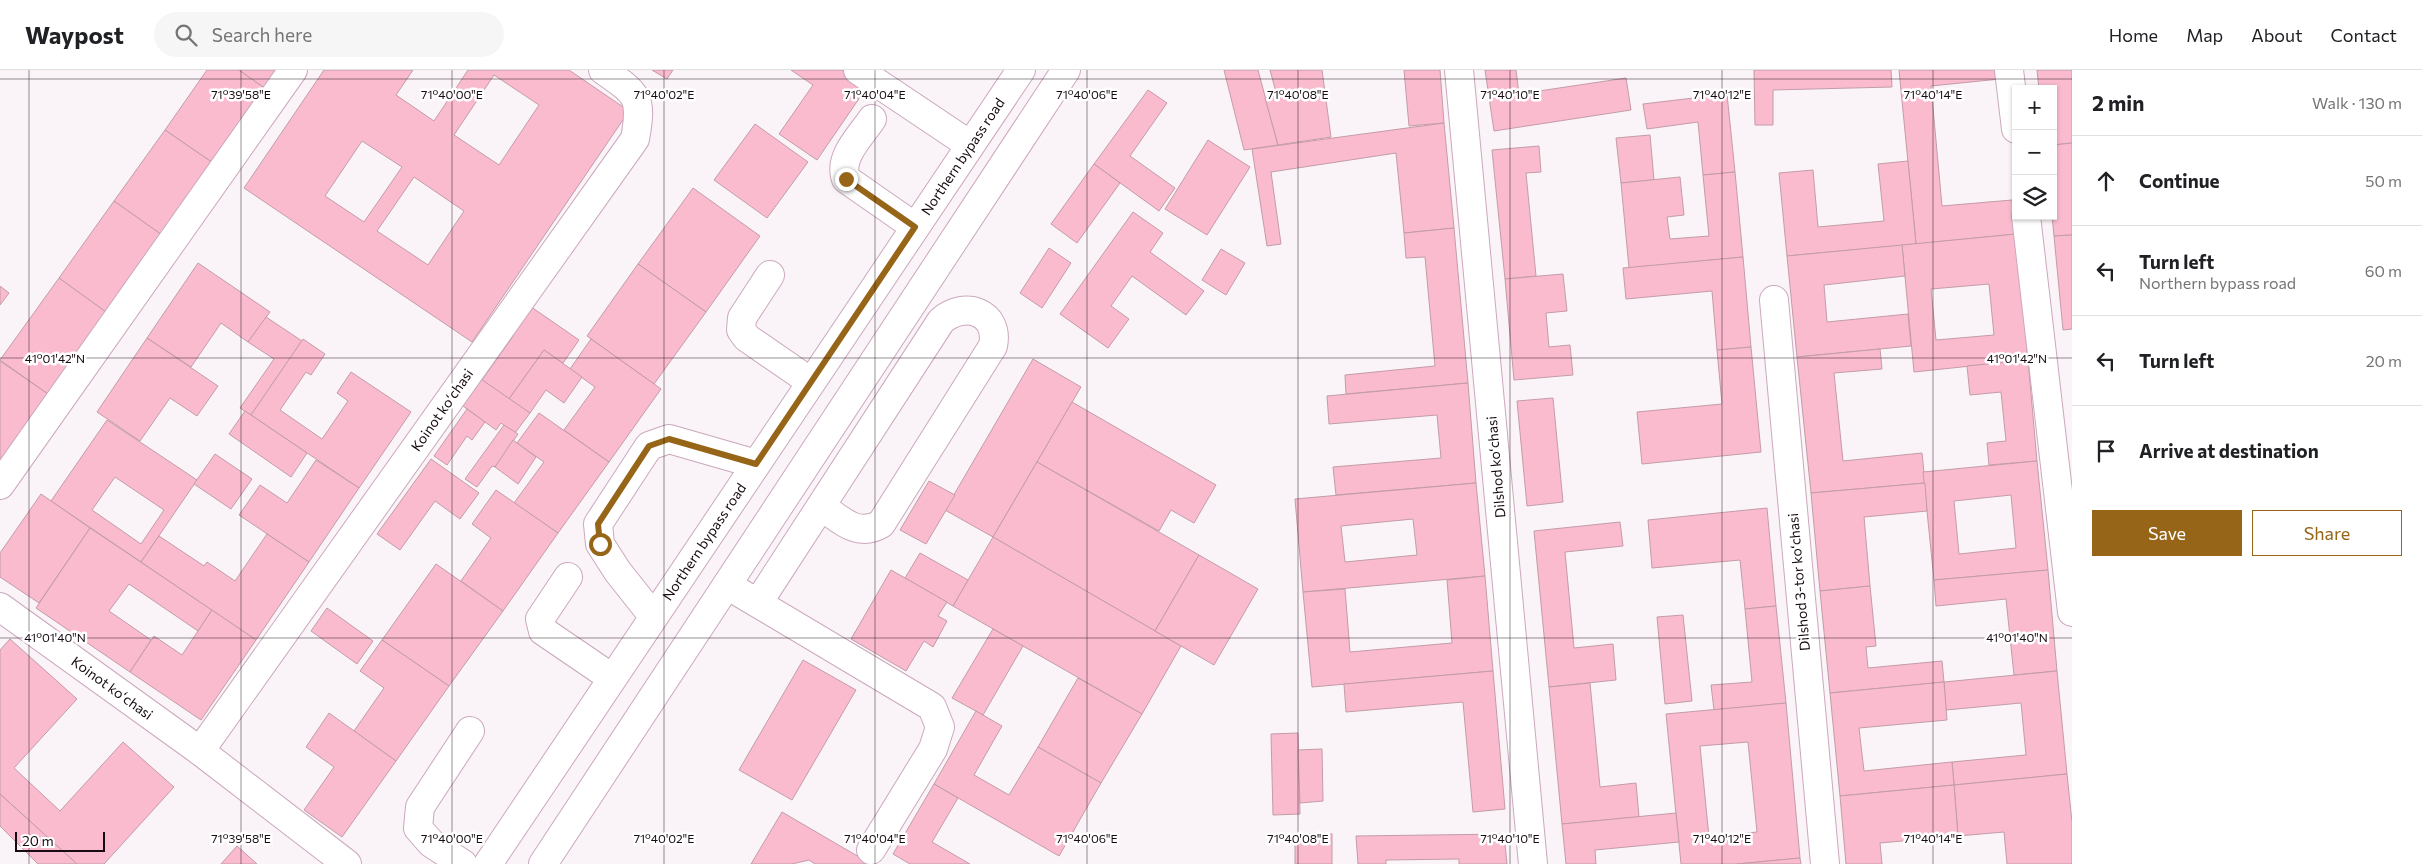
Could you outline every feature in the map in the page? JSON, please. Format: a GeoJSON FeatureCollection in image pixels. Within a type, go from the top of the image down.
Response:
{"type":"FeatureCollection","features":[{"type":"Feature","properties":{"kind":"street"},"geometry":{"type":"LineString","coordinates":[[0,485],[293,70]]}},
{"type":"Feature","properties":{"kind":"street","name":"Koinot koʻchasi"},"geometry":{"type":"LineString","coordinates":[[200,751],[635,139],[640,112],[632,90],[604,70]]}},
{"type":"Feature","properties":{"kind":"street"},"geometry":{"type":"LineString","coordinates":[[858,70],[970,145]]}},
{"type":"Feature","properties":{"kind":"street","name":"Northern bypass road"},"geometry":{"type":"LineString","coordinates":[[488,864],[1021,70]]}},
{"type":"Feature","properties":{"kind":"street"},"geometry":{"type":"LineString","coordinates":[[543,864],[1066,70]]}},
{"type":"Feature","properties":{"kind":"street","name":"Dilshod koʻchasi"},"geometry":{"type":"LineString","coordinates":[[1459,70],[1533,864]]}},
{"type":"Feature","properties":{"kind":"street"},"geometry":{"type":"LineString","coordinates":[[2009,70],[2012,95]]}},
{"type":"Feature","properties":{"kind":"street"},"geometry":{"type":"LineString","coordinates":[[872,118],[844,159],[843,170],[846,179],[915,227]]}},
{"type":"Feature","properties":{"kind":"street"},"geometry":{"type":"LineString","coordinates":[[2026,220],[2072,612]]}},
{"type":"Feature","properties":{"kind":"street"},"geometry":{"type":"LineString","coordinates":[[770,275],[742,318],[741,330],[747,338],[811,382]]}},
{"type":"Feature","properties":{"kind":"street","name":"Dilshod 3-tor koʻchasi"},"geometry":{"type":"LineString","coordinates":[[1774,300],[1825,864]]}},
{"type":"Feature","properties":{"kind":"street"},"geometry":{"type":"LineString","coordinates":[[758,603],[941,321],[950,313],[963,309],[978,314],[992,323],[996,334],[993,346],[881,524],[866,530],[854,529],[821,506]]}},
{"type":"Feature","properties":{"kind":"street"},"geometry":{"type":"LineString","coordinates":[[653,616],[618,572],[600,544],[598,524],[649,446],[669,439],[756,464]]}},
{"type":"Feature","properties":{"kind":"street"},"geometry":{"type":"LineString","coordinates":[[568,577],[540,620],[543,630],[612,678]]}},
{"type":"Feature","properties":{"kind":"street"},"geometry":{"type":"LineString","coordinates":[[727,585],[932,707],[940,727],[933,749],[871,850]]}},
{"type":"Feature","properties":{"kind":"street","name":"Koinot koʻchasi"},"geometry":{"type":"LineString","coordinates":[[0,607],[200,751],[347,864]]}},
{"type":"Feature","properties":{"kind":"street"},"geometry":{"type":"LineString","coordinates":[[463,864],[431,843],[418,828],[420,807],[470,731]]}},
{"type":"Feature","properties":{"kind":"building"},"geometry":{"type":"Polygon","coordinates":[[[207,70],[239,70],[266,89],[213,163],[165,130],[207,70]]]}},
{"type":"Feature","properties":{"kind":"building"},"geometry":{"type":"Polygon","coordinates":[[[239,70],[279,70],[266,89],[239,70]]]}},
{"type":"Feature","properties":{"kind":"building"},"geometry":{"type":"Polygon","coordinates":[[[324,70],[413,70],[396,95],[434,121],[468,70],[569,70],[629,111],[472,342],[244,188],[324,70]],[[494,75],[454,135],[499,165],[539,105],[494,75]],[[362,141],[325,196],[364,222],[402,167],[362,141]],[[414,177],[377,231],[428,265],[464,211],[414,177]]]}},
{"type":"Feature","properties":{"kind":"building"},"geometry":{"type":"Polygon","coordinates":[[[652,70],[673,70],[667,79],[652,70]]]}},
{"type":"Feature","properties":{"kind":"building"},"geometry":{"type":"Polygon","coordinates":[[[791,70],[842,70],[867,87],[817,160],[779,134],[813,85],[791,70]]]}},
{"type":"Feature","properties":{"kind":"building"},"geometry":{"type":"Polygon","coordinates":[[[1224,70],[1258,70],[1278,145],[1244,150],[1224,70]]]}},
{"type":"Feature","properties":{"kind":"building"},"geometry":{"type":"Polygon","coordinates":[[[1270,70],[1322,70],[1331,137],[1278,145],[1265,98],[1277,96],[1270,70]]]}},
{"type":"Feature","properties":{"kind":"building"},"geometry":{"type":"Polygon","coordinates":[[[1404,70],[1440,70],[1444,123],[1409,126],[1404,70]]]}},
{"type":"Feature","properties":{"kind":"building"},"geometry":{"type":"Polygon","coordinates":[[[1485,70],[1516,70],[1519,94],[1626,78],[1631,110],[1494,131],[1485,70]]]}},
{"type":"Feature","properties":{"kind":"building"},"geometry":{"type":"Polygon","coordinates":[[[1754,70],[1891,70],[1892,87],[1773,90],[1773,125],[1755,125],[1754,70]]]}},
{"type":"Feature","properties":{"kind":"building"},"geometry":{"type":"Polygon","coordinates":[[[1899,70],[1999,70],[2000,79],[1931,86],[1942,206],[2012,200],[2012,220],[2014,220],[2016,234],[1916,244],[1899,70]]]}},
{"type":"Feature","properties":{"kind":"building"},"geometry":{"type":"Polygon","coordinates":[[[2037,70],[2072,70],[2072,143],[2057,145],[2057,85],[2039,85],[2037,70]]]}},
{"type":"Feature","properties":{"kind":"building"},"geometry":{"type":"Polygon","coordinates":[[[1148,90],[1167,103],[1130,156],[1175,188],[1159,211],[1094,164],[1148,90]]]}},
{"type":"Feature","properties":{"kind":"building"},"geometry":{"type":"Polygon","coordinates":[[[1727,94],[1735,172],[1703,175],[1698,122],[1647,129],[1643,104],[1727,94]]]}},
{"type":"Feature","properties":{"kind":"building"},"geometry":{"type":"Polygon","coordinates":[[[1444,123],[1454,228],[1404,233],[1396,153],[1271,172],[1281,244],[1267,246],[1252,149],[1444,123]]]}},
{"type":"Feature","properties":{"kind":"building"},"geometry":{"type":"Polygon","coordinates":[[[755,124],[808,162],[767,218],[714,180],[755,124]]]}},
{"type":"Feature","properties":{"kind":"building"},"geometry":{"type":"Polygon","coordinates":[[[165,130],[213,163],[162,235],[114,201],[165,130]]]}},
{"type":"Feature","properties":{"kind":"building"},"geometry":{"type":"Polygon","coordinates":[[[1650,135],[1654,180],[1621,183],[1616,138],[1650,135]]]}},
{"type":"Feature","properties":{"kind":"building"},"geometry":{"type":"Polygon","coordinates":[[[1208,140],[1250,167],[1207,235],[1165,209],[1208,140]]]}},
{"type":"Feature","properties":{"kind":"building"},"geometry":{"type":"Polygon","coordinates":[[[2072,143],[2072,235],[2054,236],[2052,220],[2057,220],[2057,145],[2072,143]]]}},
{"type":"Feature","properties":{"kind":"building"},"geometry":{"type":"Polygon","coordinates":[[[1539,146],[1541,172],[1526,173],[1536,276],[1505,279],[1492,150],[1539,146]]]}},
{"type":"Feature","properties":{"kind":"building"},"geometry":{"type":"Polygon","coordinates":[[[1908,161],[1916,244],[1787,256],[1779,173],[1813,170],[1818,227],[1884,221],[1878,164],[1908,161]]]}},
{"type":"Feature","properties":{"kind":"building"},"geometry":{"type":"Polygon","coordinates":[[[1094,164],[1120,183],[1077,243],[1051,224],[1094,164]]]}},
{"type":"Feature","properties":{"kind":"building"},"geometry":{"type":"Polygon","coordinates":[[[1735,172],[1743,257],[1629,268],[1621,183],[1680,177],[1684,215],[1667,217],[1670,239],[1709,236],[1703,175],[1735,172]]]}},
{"type":"Feature","properties":{"kind":"building"},"geometry":{"type":"Polygon","coordinates":[[[693,188],[760,236],[706,312],[638,264],[693,188]]]}},
{"type":"Feature","properties":{"kind":"building"},"geometry":{"type":"Polygon","coordinates":[[[114,201],[162,235],[106,312],[59,278],[114,201]]]}},
{"type":"Feature","properties":{"kind":"building"},"geometry":{"type":"Polygon","coordinates":[[[1133,212],[1163,233],[1150,252],[1204,291],[1186,315],[1132,276],[1111,306],[1129,319],[1108,348],[1060,314],[1133,212]]]}},
{"type":"Feature","properties":{"kind":"building"},"geometry":{"type":"Polygon","coordinates":[[[1454,228],[1468,383],[1346,394],[1345,375],[1435,366],[1425,257],[1406,258],[1404,233],[1454,228]]]}},
{"type":"Feature","properties":{"kind":"building"},"geometry":{"type":"Polygon","coordinates":[[[2016,234],[2028,360],[1914,372],[1902,245],[2016,234]],[[1989,284],[1931,289],[1936,340],[1994,335],[1989,284]]]}},
{"type":"Feature","properties":{"kind":"building"},"geometry":{"type":"Polygon","coordinates":[[[2072,235],[2072,329],[2063,330],[2054,236],[2072,235]]]}},
{"type":"Feature","properties":{"kind":"building"},"geometry":{"type":"Polygon","coordinates":[[[1902,245],[1905,276],[1824,285],[1827,322],[1908,314],[1911,346],[1797,357],[1787,256],[1902,245]]]}},
{"type":"Feature","properties":{"kind":"building"},"geometry":{"type":"Polygon","coordinates":[[[1049,248],[1071,263],[1042,308],[1020,293],[1049,248]]]}},
{"type":"Feature","properties":{"kind":"building"},"geometry":{"type":"Polygon","coordinates":[[[1221,249],[1245,263],[1226,295],[1202,280],[1221,249]]]}},
{"type":"Feature","properties":{"kind":"building"},"geometry":{"type":"Polygon","coordinates":[[[1743,257],[1751,347],[1717,350],[1712,291],[1626,299],[1623,268],[1743,257]]]}},
{"type":"Feature","properties":{"kind":"building"},"geometry":{"type":"Polygon","coordinates":[[[198,263],[270,312],[248,342],[221,323],[191,367],[147,338],[198,263]]]}},
{"type":"Feature","properties":{"kind":"building"},"geometry":{"type":"Polygon","coordinates":[[[638,264],[706,312],[654,384],[587,336],[638,264]]]}},
{"type":"Feature","properties":{"kind":"building"},"geometry":{"type":"Polygon","coordinates":[[[1563,274],[1567,311],[1546,313],[1549,347],[1570,345],[1573,375],[1514,380],[1505,279],[1563,274]]]}},
{"type":"Feature","properties":{"kind":"building"},"geometry":{"type":"Polygon","coordinates":[[[59,278],[106,312],[48,394],[0,360],[59,278]]]}},
{"type":"Feature","properties":{"kind":"building"},"geometry":{"type":"Polygon","coordinates":[[[0,286],[9,293],[0,305],[0,286]]]}},
{"type":"Feature","properties":{"kind":"building"},"geometry":{"type":"Polygon","coordinates":[[[527,304],[579,340],[563,363],[544,350],[509,399],[482,380],[514,335],[507,331],[527,304]]]}},
{"type":"Feature","properties":{"kind":"building"},"geometry":{"type":"Polygon","coordinates":[[[266,317],[302,341],[251,415],[240,408],[274,359],[248,342],[266,317]]]}},
{"type":"Feature","properties":{"kind":"building"},"geometry":{"type":"Polygon","coordinates":[[[147,338],[218,386],[197,416],[170,398],[140,441],[97,412],[147,338]]]}},
{"type":"Feature","properties":{"kind":"building"},"geometry":{"type":"Polygon","coordinates":[[[303,339],[325,354],[311,375],[306,372],[280,410],[322,439],[348,401],[337,393],[351,372],[411,412],[359,488],[251,415],[303,339]]]}},
{"type":"Feature","properties":{"kind":"building"},"geometry":{"type":"Polygon","coordinates":[[[591,339],[661,389],[609,462],[564,430],[595,387],[570,369],[591,339]]]}},
{"type":"Feature","properties":{"kind":"building"},"geometry":{"type":"Polygon","coordinates":[[[1751,347],[1761,452],[1642,464],[1637,412],[1722,404],[1717,350],[1751,347]]]}},
{"type":"Feature","properties":{"kind":"building"},"geometry":{"type":"Polygon","coordinates":[[[1880,349],[1882,369],[1834,373],[1843,461],[1922,453],[1925,483],[1811,493],[1797,357],[1880,349]]]}},
{"type":"Feature","properties":{"kind":"building"},"geometry":{"type":"Polygon","coordinates":[[[544,350],[582,377],[564,403],[546,390],[530,413],[509,399],[544,350]]]}},
{"type":"Feature","properties":{"kind":"building"},"geometry":{"type":"Polygon","coordinates":[[[1033,359],[1081,387],[993,537],[945,510],[1033,359]]]}},
{"type":"Feature","properties":{"kind":"building"},"geometry":{"type":"Polygon","coordinates":[[[2028,360],[2037,461],[1989,465],[1987,443],[2006,441],[2001,392],[1970,395],[1967,366],[2028,360]]]}},
{"type":"Feature","properties":{"kind":"building"},"geometry":{"type":"Polygon","coordinates":[[[0,361],[48,394],[0,461],[0,361]]]}},
{"type":"Feature","properties":{"kind":"building"},"geometry":{"type":"Polygon","coordinates":[[[478,377],[530,413],[515,433],[501,423],[496,430],[459,403],[478,377]]]}},
{"type":"Feature","properties":{"kind":"building"},"geometry":{"type":"Polygon","coordinates":[[[1468,383],[1476,483],[1336,495],[1333,467],[1441,458],[1437,415],[1329,424],[1327,396],[1468,383]]]}},
{"type":"Feature","properties":{"kind":"building"},"geometry":{"type":"Polygon","coordinates":[[[1553,398],[1563,502],[1527,506],[1517,401],[1553,398]]]}},
{"type":"Feature","properties":{"kind":"building"},"geometry":{"type":"Polygon","coordinates":[[[1072,402],[1216,485],[1194,523],[1171,510],[1159,531],[1037,462],[1072,402]]]}},
{"type":"Feature","properties":{"kind":"building"},"geometry":{"type":"Polygon","coordinates":[[[467,409],[485,422],[472,440],[467,436],[447,465],[434,456],[467,409]]]}},
{"type":"Feature","properties":{"kind":"building"},"geometry":{"type":"Polygon","coordinates":[[[245,411],[307,453],[291,477],[229,434],[245,411]]]}},
{"type":"Feature","properties":{"kind":"building"},"geometry":{"type":"Polygon","coordinates":[[[539,413],[609,462],[558,533],[514,503],[544,462],[517,443],[539,413]]]}},
{"type":"Feature","properties":{"kind":"building"},"geometry":{"type":"Polygon","coordinates":[[[107,420],[197,480],[141,562],[51,501],[107,420]],[[115,477],[92,510],[141,544],[164,510],[115,477]]]}},
{"type":"Feature","properties":{"kind":"building"},"geometry":{"type":"Polygon","coordinates":[[[504,425],[518,434],[495,467],[492,466],[477,487],[465,479],[504,425]]]}},
{"type":"Feature","properties":{"kind":"building"},"geometry":{"type":"Polygon","coordinates":[[[513,440],[536,457],[518,484],[495,467],[513,440]]]}},
{"type":"Feature","properties":{"kind":"building"},"geometry":{"type":"Polygon","coordinates":[[[215,454],[252,479],[231,509],[194,484],[215,454]]]}},
{"type":"Feature","properties":{"kind":"building"},"geometry":{"type":"Polygon","coordinates":[[[431,459],[479,493],[460,519],[435,501],[400,550],[377,534],[431,459]]]}},
{"type":"Feature","properties":{"kind":"building"},"geometry":{"type":"Polygon","coordinates":[[[316,460],[359,488],[309,562],[239,515],[260,485],[287,503],[316,460]]]}},
{"type":"Feature","properties":{"kind":"building"},"geometry":{"type":"Polygon","coordinates":[[[2037,461],[2048,570],[1934,580],[1923,472],[2037,461]],[[2011,495],[1954,501],[1959,554],[2016,548],[2011,495]]]}},
{"type":"Feature","properties":{"kind":"building"},"geometry":{"type":"Polygon","coordinates":[[[1037,462],[1199,555],[1155,631],[993,537],[1037,462]]]}},
{"type":"Feature","properties":{"kind":"building"},"geometry":{"type":"Polygon","coordinates":[[[929,481],[955,495],[926,544],[900,530],[929,481]]]}},
{"type":"Feature","properties":{"kind":"building"},"geometry":{"type":"Polygon","coordinates":[[[1476,483],[1485,576],[1303,592],[1295,499],[1476,483]],[[1413,519],[1341,526],[1345,562],[1417,555],[1413,519]]]}},
{"type":"Feature","properties":{"kind":"building"},"geometry":{"type":"Polygon","coordinates":[[[1925,483],[1927,511],[1864,517],[1870,586],[1820,591],[1811,493],[1925,483]]]}},
{"type":"Feature","properties":{"kind":"building"},"geometry":{"type":"Polygon","coordinates":[[[496,490],[558,533],[503,611],[461,581],[491,538],[472,524],[496,490]]]}},
{"type":"Feature","properties":{"kind":"building"},"geometry":{"type":"Polygon","coordinates":[[[41,494],[90,528],[39,603],[0,577],[0,553],[41,494]]]}},
{"type":"Feature","properties":{"kind":"building"},"geometry":{"type":"Polygon","coordinates":[[[1767,508],[1776,606],[1745,609],[1740,560],[1652,568],[1648,520],[1767,508]]]}},
{"type":"Feature","properties":{"kind":"building"},"geometry":{"type":"Polygon","coordinates":[[[1620,522],[1623,546],[1565,552],[1574,648],[1613,644],[1616,680],[1549,687],[1534,531],[1620,522]]]}},
{"type":"Feature","properties":{"kind":"building"},"geometry":{"type":"Polygon","coordinates":[[[90,528],[212,610],[198,631],[129,584],[109,611],[151,640],[130,672],[36,608],[90,528]]]}},
{"type":"Feature","properties":{"kind":"building"},"geometry":{"type":"Polygon","coordinates":[[[267,534],[309,562],[256,640],[141,562],[159,536],[204,566],[207,562],[235,581],[267,534]]]}},
{"type":"Feature","properties":{"kind":"building"},"geometry":{"type":"Polygon","coordinates":[[[993,537],[1181,646],[1142,714],[953,606],[993,537]]]}},
{"type":"Feature","properties":{"kind":"building"},"geometry":{"type":"Polygon","coordinates":[[[920,553],[968,580],[953,606],[905,578],[920,553]]]}},
{"type":"Feature","properties":{"kind":"building"},"geometry":{"type":"Polygon","coordinates":[[[1199,555],[1258,589],[1214,665],[1155,631],[1199,555]]]}},
{"type":"Feature","properties":{"kind":"building"},"geometry":{"type":"Polygon","coordinates":[[[436,564],[503,611],[449,686],[382,640],[436,564]]]}},
{"type":"Feature","properties":{"kind":"building"},"geometry":{"type":"Polygon","coordinates":[[[891,570],[947,602],[938,616],[947,621],[933,647],[924,641],[906,671],[851,639],[891,570]]]}},
{"type":"Feature","properties":{"kind":"building"},"geometry":{"type":"Polygon","coordinates":[[[2048,570],[2057,671],[2014,675],[2006,599],[1936,606],[1934,580],[2048,570]]]}},
{"type":"Feature","properties":{"kind":"building"},"geometry":{"type":"Polygon","coordinates":[[[1485,576],[1493,671],[1312,687],[1303,592],[1345,589],[1350,652],[1452,643],[1447,580],[1485,576]]]}},
{"type":"Feature","properties":{"kind":"building"},"geometry":{"type":"Polygon","coordinates":[[[1870,586],[1876,646],[1866,647],[1868,668],[1942,661],[1944,682],[1830,693],[1820,591],[1870,586]]]}},
{"type":"Feature","properties":{"kind":"building"},"geometry":{"type":"Polygon","coordinates":[[[1776,606],[1786,703],[1714,710],[1711,685],[1752,682],[1745,609],[1776,606]]]}},
{"type":"Feature","properties":{"kind":"building"},"geometry":{"type":"Polygon","coordinates":[[[327,608],[373,641],[357,664],[311,631],[327,608]]]}},
{"type":"Feature","properties":{"kind":"building"},"geometry":{"type":"Polygon","coordinates":[[[212,610],[256,640],[201,720],[130,672],[154,636],[182,655],[212,610]]]}},
{"type":"Feature","properties":{"kind":"building"},"geometry":{"type":"Polygon","coordinates":[[[1683,615],[1692,701],[1665,704],[1657,617],[1683,615]]]}},
{"type":"Feature","properties":{"kind":"building"},"geometry":{"type":"Polygon","coordinates":[[[993,629],[1023,646],[983,715],[952,698],[993,629]]]}},
{"type":"Feature","properties":{"kind":"building"},"geometry":{"type":"Polygon","coordinates":[[[10,639],[77,699],[14,768],[60,811],[123,742],[174,787],[104,864],[77,864],[0,794],[0,650],[10,639]]]}},
{"type":"Feature","properties":{"kind":"building"},"geometry":{"type":"Polygon","coordinates":[[[382,640],[449,686],[396,761],[354,731],[384,688],[360,671],[382,640]]]}},
{"type":"Feature","properties":{"kind":"building"},"geometry":{"type":"Polygon","coordinates":[[[803,660],[856,690],[792,800],[739,770],[803,660]]]}},
{"type":"Feature","properties":{"kind":"building"},"geometry":{"type":"Polygon","coordinates":[[[1493,671],[1505,809],[1473,812],[1463,702],[1346,712],[1344,684],[1493,671]]]}},
{"type":"Feature","properties":{"kind":"building"},"geometry":{"type":"Polygon","coordinates":[[[2057,671],[2067,774],[1954,785],[1952,762],[2026,755],[2021,703],[1946,710],[1944,682],[2057,671]]]}},
{"type":"Feature","properties":{"kind":"building"},"geometry":{"type":"Polygon","coordinates":[[[1078,678],[1142,714],[1101,783],[1038,747],[1078,678]]]}},
{"type":"Feature","properties":{"kind":"building"},"geometry":{"type":"Polygon","coordinates":[[[1944,682],[1947,720],[1859,728],[1864,771],[1952,762],[1954,785],[1840,796],[1830,693],[1944,682]]]}},
{"type":"Feature","properties":{"kind":"building"},"geometry":{"type":"Polygon","coordinates":[[[1590,683],[1600,787],[1636,783],[1639,817],[1562,824],[1549,687],[1590,683]]]}},
{"type":"Feature","properties":{"kind":"building"},"geometry":{"type":"Polygon","coordinates":[[[1786,703],[1800,858],[1737,864],[1681,864],[1666,714],[1786,703]],[[1748,742],[1700,746],[1709,837],[1757,832],[1748,742]]]}},
{"type":"Feature","properties":{"kind":"building"},"geometry":{"type":"Polygon","coordinates":[[[976,711],[1002,726],[974,775],[1009,795],[1038,747],[1101,783],[1059,856],[934,784],[976,711]]]}},
{"type":"Feature","properties":{"kind":"building"},"geometry":{"type":"Polygon","coordinates":[[[329,713],[396,761],[342,837],[304,810],[334,767],[306,747],[329,713]]]}},
{"type":"Feature","properties":{"kind":"building"},"geometry":{"type":"Polygon","coordinates":[[[1298,733],[1300,814],[1273,815],[1271,734],[1298,733]]]}},
{"type":"Feature","properties":{"kind":"building"},"geometry":{"type":"Polygon","coordinates":[[[1322,749],[1323,801],[1300,803],[1298,750],[1322,749]]]}},
{"type":"Feature","properties":{"kind":"building"},"geometry":{"type":"Polygon","coordinates":[[[2067,774],[2072,822],[2072,864],[2007,864],[2004,832],[1958,836],[1954,785],[2067,774]]]}},
{"type":"Feature","properties":{"kind":"building"},"geometry":{"type":"Polygon","coordinates":[[[934,784],[958,798],[932,842],[970,864],[910,864],[893,854],[934,784]]]}},
{"type":"Feature","properties":{"kind":"building"},"geometry":{"type":"Polygon","coordinates":[[[1954,785],[1958,836],[1880,843],[1882,864],[1846,864],[1840,796],[1954,785]]]}},
{"type":"Feature","properties":{"kind":"building"},"geometry":{"type":"Polygon","coordinates":[[[0,794],[77,864],[38,864],[0,826],[0,794]]]}},
{"type":"Feature","properties":{"kind":"building"},"geometry":{"type":"Polygon","coordinates":[[[782,812],[871,864],[815,864],[809,860],[792,864],[751,864],[782,812]]]}},
{"type":"Feature","properties":{"kind":"building"},"geometry":{"type":"Polygon","coordinates":[[[1676,813],[1679,842],[1595,850],[1596,864],[1566,864],[1562,824],[1676,813]]]}},
{"type":"Feature","properties":{"kind":"building"},"geometry":{"type":"Polygon","coordinates":[[[1295,834],[1332,834],[1332,864],[1295,864],[1295,834]]]}},
{"type":"Feature","properties":{"kind":"building"},"geometry":{"type":"Polygon","coordinates":[[[1504,834],[1507,864],[1459,864],[1459,859],[1386,860],[1386,864],[1358,864],[1356,836],[1504,834]]]}},
{"type":"Feature","properties":{"kind":"building"},"geometry":{"type":"Polygon","coordinates":[[[237,846],[257,864],[221,864],[237,846]]]}},
{"type":"Feature","properties":{"kind":"building"},"geometry":{"type":"Polygon","coordinates":[[[1800,858],[1801,864],[1737,864],[1800,858]]]}},
{"type":"Feature","properties":{"kind":"route"},"geometry":{"type":"LineString","coordinates":[[600,544],[598,524],[649,446],[669,439],[699,446],[756,464],[915,227],[846,179]]}}]}
